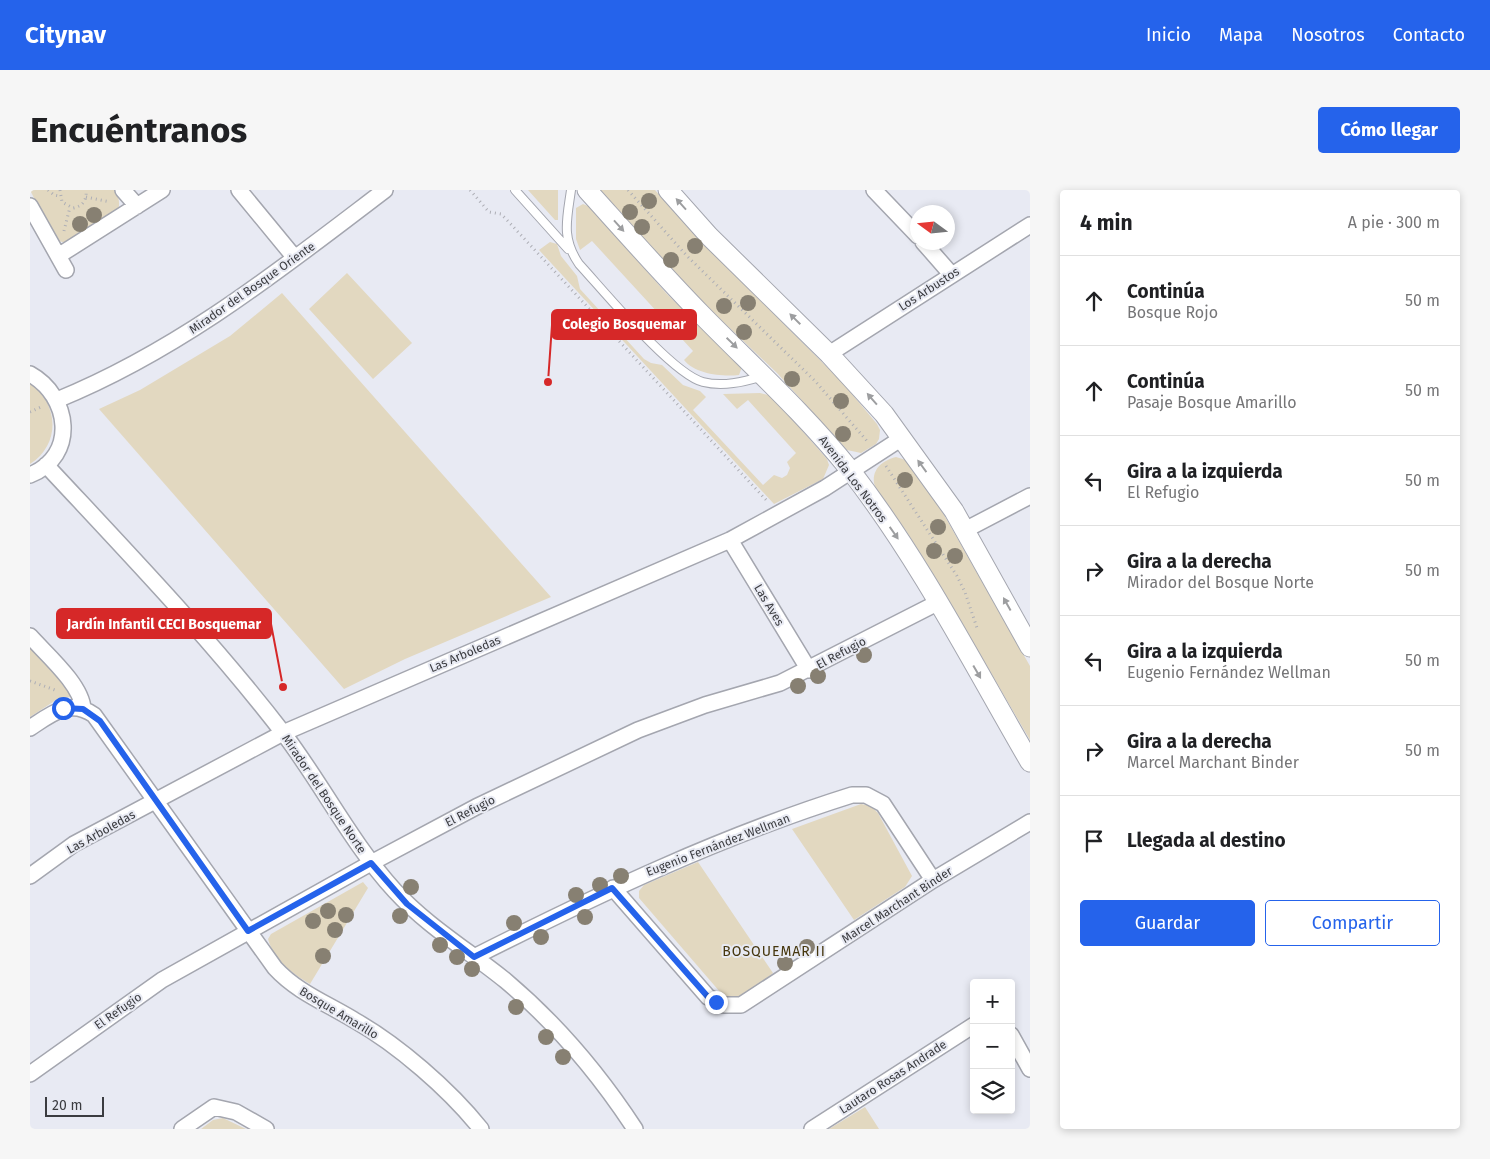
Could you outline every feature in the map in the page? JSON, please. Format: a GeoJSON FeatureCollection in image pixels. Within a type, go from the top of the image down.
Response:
{"type":"FeatureCollection","features":[{"type":"Feature","properties":{"kind":"street"},"geometry":{"type":"LineString","coordinates":[[123,190],[137,206]]}},
{"type":"Feature","properties":{"kind":"street"},"geometry":{"type":"LineString","coordinates":[[58,256],[162,190]]}},
{"type":"Feature","properties":{"kind":"street"},"geometry":{"type":"LineString","coordinates":[[239,190],[295,258]]}},
{"type":"Feature","properties":{"kind":"street","name":"Mirador del Bosque Oriente"},"geometry":{"type":"LineString","coordinates":[[58,400],[108,378],[174,342],[218,315],[385,190]]}},
{"type":"Feature","properties":{"kind":"street","name":"Avenida Los Notros"},"geometry":{"type":"LineString","coordinates":[[587,190],[660,272],[765,375],[826,441],[851,472],[907,552],[1030,762]]}},
{"type":"Feature","properties":{"kind":"street"},"geometry":{"type":"LineString","coordinates":[[668,190],[723,250],[829,354],[866,394],[902,438],[954,511],[1026,627],[1030,647]]}},
{"type":"Feature","properties":{"kind":"street"},"geometry":{"type":"LineString","coordinates":[[874,190],[910,228]]}},
{"type":"Feature","properties":{"kind":"street"},"geometry":{"type":"LineString","coordinates":[[30,206],[66,270]]}},
{"type":"Feature","properties":{"kind":"street","name":"Los Arbustos"},"geometry":{"type":"LineString","coordinates":[[829,354],[1030,225]]}},
{"type":"Feature","properties":{"kind":"street"},"geometry":{"type":"LineString","coordinates":[[930,250],[952,274]]}},
{"type":"Feature","properties":{"kind":"street"},"geometry":{"type":"LineString","coordinates":[[30,374],[50,388],[58,400],[62,413],[62,434],[55,454],[46,465],[30,475]]}},
{"type":"Feature","properties":{"kind":"street","name":"Las Arboledas"},"geometry":{"type":"LineString","coordinates":[[30,876],[74,844],[283,733],[730,540],[780,515],[851,472],[902,438]]}},
{"type":"Feature","properties":{"kind":"street","name":"Mirador del Bosque Norte"},"geometry":{"type":"LineString","coordinates":[[46,465],[170,598],[283,733],[325,792],[371,863],[407,904],[506,982],[568,1040],[608,1089],[635,1129]]}},
{"type":"Feature","properties":{"kind":"street"},"geometry":{"type":"LineString","coordinates":[[965,530],[1030,496]]}},
{"type":"Feature","properties":{"kind":"street","name":"Las Aves"},"geometry":{"type":"LineString","coordinates":[[730,540],[809,670]]}},
{"type":"Feature","properties":{"kind":"street","name":"El Refugio"},"geometry":{"type":"LineString","coordinates":[[30,1074],[162,980],[371,863],[476,808],[638,730],[705,705],[780,683],[809,670],[937,603]]}},
{"type":"Feature","properties":{"kind":"street"},"geometry":{"type":"LineString","coordinates":[[30,636],[74,686],[81,696],[83,709],[63,708],[30,728]]}},
{"type":"Feature","properties":{"kind":"street","name":"Bosque Amarillo"},"geometry":{"type":"LineString","coordinates":[[83,709],[100,721],[155,802],[285,979],[300,990],[355,1020],[389,1043],[450,1096],[481,1129]]}},
{"type":"Feature","properties":{"kind":"street","name":"Eugenio Fernández Wellman"},"geometry":{"type":"LineString","coordinates":[[474,957],[612,888],[727,840],[845,797],[859,794],[875,798],[883,804],[933,880]]}},
{"type":"Feature","properties":{"kind":"street","name":"Marcel Marchant Binder"},"geometry":{"type":"LineString","coordinates":[[612,888],[708,997],[716,1002],[734,1006],[748,1002],[933,880],[1030,822]]}},
{"type":"Feature","properties":{"kind":"street","name":"Lautaro Rosas Andrade"},"geometry":{"type":"LineString","coordinates":[[812,1129],[970,1028]]}},
{"type":"Feature","properties":{"kind":"street"},"geometry":{"type":"LineString","coordinates":[[1015,1042],[1030,1069]]}},
{"type":"Feature","properties":{"kind":"street"},"geometry":{"type":"LineString","coordinates":[[182,1129],[214,1107],[236,1112],[266,1129]]}},
{"type":"Feature","properties":{"kind":"lane"},"geometry":{"type":"LineString","coordinates":[[514,190],[570,250],[579,264],[675,367],[702,382],[740,383],[765,375]]}},
{"type":"Feature","properties":{"kind":"lane"},"geometry":{"type":"LineString","coordinates":[[570,250],[567,236],[571,190]]}},
{"type":"Feature","properties":{"kind":"path"},"geometry":{"type":"LineString","coordinates":[[48,190],[54,195],[59,196],[66,206],[76,207],[84,201],[86,190]]}},
{"type":"Feature","properties":{"kind":"path"},"geometry":{"type":"LineString","coordinates":[[59,196],[60,190]]}},
{"type":"Feature","properties":{"kind":"path"},"geometry":{"type":"LineString","coordinates":[[470,190],[489,212],[501,214],[507,220],[780,515]]}},
{"type":"Feature","properties":{"kind":"shaded area"},"geometry":{"type":"Polygon","coordinates":[[[30,190],[114,190],[119,206],[117,212],[66,243],[55,240],[30,190]]]}},
{"type":"Feature","properties":{"kind":"shaded area"},"geometry":{"type":"Polygon","coordinates":[[[528,190],[558,190],[558,220],[555,220],[528,190]]]}},
{"type":"Feature","properties":{"kind":"shaded area"},"geometry":{"type":"Polygon","coordinates":[[[599,190],[655,190],[710,250],[841,381],[877,424],[880,430],[879,439],[876,444],[861,453],[847,450],[777,373],[698,298],[599,190]]]}},
{"type":"Feature","properties":{"kind":"shaded area"},"geometry":{"type":"Polygon","coordinates":[[[583,204],[590,207],[666,293],[742,367],[739,375],[709,373],[689,365],[684,360],[693,351],[592,241],[580,250],[576,239],[576,208],[583,204]]]}},
{"type":"Feature","properties":{"kind":"shaded area"},"geometry":{"type":"Polygon","coordinates":[[[550,242],[557,244],[561,256],[577,276],[580,289],[644,359],[651,363],[662,365],[683,385],[700,391],[706,397],[693,410],[763,485],[774,475],[782,478],[787,475],[790,468],[787,462],[796,453],[748,400],[737,409],[723,394],[760,393],[772,396],[827,459],[829,465],[823,479],[774,504],[539,250],[550,242]]]}},
{"type":"Feature","properties":{"kind":"shaded area"},"geometry":{"type":"Polygon","coordinates":[[[347,273],[412,343],[373,379],[309,309],[347,273]]]}},
{"type":"Feature","properties":{"kind":"shaded area"},"geometry":{"type":"Polygon","coordinates":[[[282,293],[551,597],[405,659],[344,689],[99,409],[140,390],[230,336],[282,293]]]}},
{"type":"Feature","properties":{"kind":"shaded area"},"geometry":{"type":"Polygon","coordinates":[[[30,383],[47,402],[52,424],[47,446],[40,456],[30,464],[30,383]]]}},
{"type":"Feature","properties":{"kind":"shaded area"},"geometry":{"type":"Polygon","coordinates":[[[896,457],[906,460],[939,506],[1030,666],[1030,740],[926,562],[876,488],[874,478],[877,469],[887,460],[896,457]]]}},
{"type":"Feature","properties":{"kind":"shaded area"},"geometry":{"type":"Polygon","coordinates":[[[30,645],[74,696],[56,700],[30,717],[30,645]]]}},
{"type":"Feature","properties":{"kind":"shaded area"},"geometry":{"type":"Polygon","coordinates":[[[861,804],[871,806],[878,813],[912,876],[905,887],[854,920],[792,829],[861,804]]]}},
{"type":"Feature","properties":{"kind":"shaded area"},"geometry":{"type":"Polygon","coordinates":[[[698,862],[773,973],[740,996],[726,996],[720,992],[639,898],[639,891],[644,885],[698,862]]]}},
{"type":"Feature","properties":{"kind":"shaded area"},"geometry":{"type":"Polygon","coordinates":[[[363,882],[368,888],[310,984],[284,966],[271,947],[268,939],[271,934],[363,882]]]}},
{"type":"Feature","properties":{"kind":"shaded area"},"geometry":{"type":"Polygon","coordinates":[[[865,1107],[879,1129],[829,1129],[865,1107]]]}},
{"type":"Feature","properties":{"kind":"shaded area"},"geometry":{"type":"Polygon","coordinates":[[[223,1118],[246,1129],[201,1129],[213,1120],[223,1118]]]}},
{"type":"Feature","properties":{"kind":"place","name":"Colegio Bosquemar"},"geometry":{"type":"Point","coordinates":[548,382]}},
{"type":"Feature","properties":{"kind":"place","name":"Jardín Infantil CECI Bosquemar"},"geometry":{"type":"Point","coordinates":[283,687]}},
{"type":"Feature","properties":{"kind":"district","name":"BOSQUEMAR II"},"geometry":{"type":"Point","coordinates":[774,951]}},
{"type":"Feature","properties":{"kind":"route"},"geometry":{"type":"LineString","coordinates":[[63,708],[74,707],[83,709],[100,721],[155,802],[248,931],[371,863],[421,917],[474,957],[612,888],[708,997],[716,1002]]}}]}
